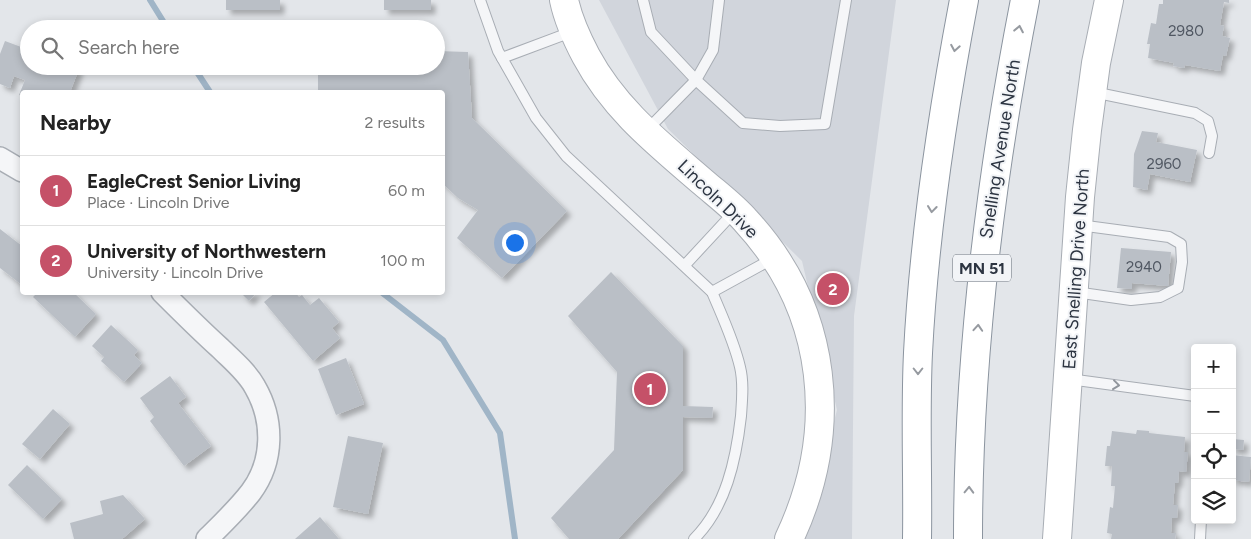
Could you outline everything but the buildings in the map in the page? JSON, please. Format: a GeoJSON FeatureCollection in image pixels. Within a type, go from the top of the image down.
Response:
{"type":"FeatureCollection","features":[{"type":"Feature","properties":{"kind":"main road","name":"Lincoln Drive"},"geometry":{"type":"LineString","coordinates":[[564,0],[574,31],[596,74],[618,105],[645,132],[746,221],[790,283],[805,318],[815,354],[820,392],[820,430],[815,467],[805,503],[789,539]]}},
{"type":"Feature","properties":{"kind":"main road"},"geometry":{"type":"LineString","coordinates":[[917,539],[918,354],[926,260],[939,148],[964,0]]}},
{"type":"Feature","properties":{"kind":"main road","name":"Snelling Avenue North"},"geometry":{"type":"LineString","coordinates":[[968,539],[972,407],[982,268],[999,141],[1025,0]]}},
{"type":"Feature","properties":{"kind":"main road","name":"East Snelling Drive North"},"geometry":{"type":"LineString","coordinates":[[1057,539],[1086,130],[1109,0]]}},
{"type":"Feature","properties":{"kind":"street"},"geometry":{"type":"LineString","coordinates":[[0,158],[20,170]]}},
{"type":"Feature","properties":{"kind":"street"},"geometry":{"type":"LineString","coordinates":[[165,295],[240,368],[255,386],[265,407],[269,430],[268,452],[262,472],[252,491],[207,539]]}},
{"type":"Feature","properties":{"kind":"lane"},"geometry":{"type":"LineString","coordinates":[[480,0],[502,58],[536,118],[566,156],[712,292],[724,320],[740,367],[743,393],[738,443],[733,469],[713,514],[694,539]]}},
{"type":"Feature","properties":{"kind":"lane"},"geometry":{"type":"LineString","coordinates":[[643,0],[651,32],[696,80],[743,123],[780,126],[825,124],[846,0]]}},
{"type":"Feature","properties":{"kind":"lane"},"geometry":{"type":"LineString","coordinates":[[645,132],[696,80],[713,50],[719,0]]}},
{"type":"Feature","properties":{"kind":"lane"},"geometry":{"type":"LineString","coordinates":[[502,58],[574,31]]}},
{"type":"Feature","properties":{"kind":"lane"},"geometry":{"type":"LineString","coordinates":[[1092,92],[1195,113],[1208,120],[1212,136],[1209,153]]}},
{"type":"Feature","properties":{"kind":"lane"},"geometry":{"type":"LineString","coordinates":[[684,265],[736,211]]}},
{"type":"Feature","properties":{"kind":"lane"},"geometry":{"type":"LineString","coordinates":[[1074,292],[1131,300],[1160,298],[1178,288],[1182,262],[1181,244],[1169,237],[1078,225]]}},
{"type":"Feature","properties":{"kind":"lane"},"geometry":{"type":"LineString","coordinates":[[712,292],[774,258]]}},
{"type":"Feature","properties":{"kind":"lane"},"geometry":{"type":"LineString","coordinates":[[1068,379],[1191,395]]}},
{"type":"Feature","properties":{"kind":"lane"},"geometry":{"type":"LineString","coordinates":[[1200,539],[1201,524]]}},
{"type":"Feature","properties":{"kind":"shaded area"},"geometry":{"type":"Polygon","coordinates":[[[599,0],[896,0],[854,316],[852,539],[803,539],[837,410],[802,261],[668,129],[599,0]]]}},
{"type":"Feature","properties":{"kind":"waterway"},"geometry":{"type":"LineString","coordinates":[[150,0],[162,20]]}},
{"type":"Feature","properties":{"kind":"waterway"},"geometry":{"type":"LineString","coordinates":[[199,75],[209,90]]}},
{"type":"Feature","properties":{"kind":"waterway"},"geometry":{"type":"LineString","coordinates":[[385,295],[443,340],[500,433],[515,539]]}},
{"type":"Feature","properties":{"kind":"place","name":"University of Northwestern"},"geometry":{"type":"Point","coordinates":[833,289]}},
{"type":"Feature","properties":{"kind":"place","name":"EagleCrest Senior Living"},"geometry":{"type":"Point","coordinates":[650,389]}}]}
